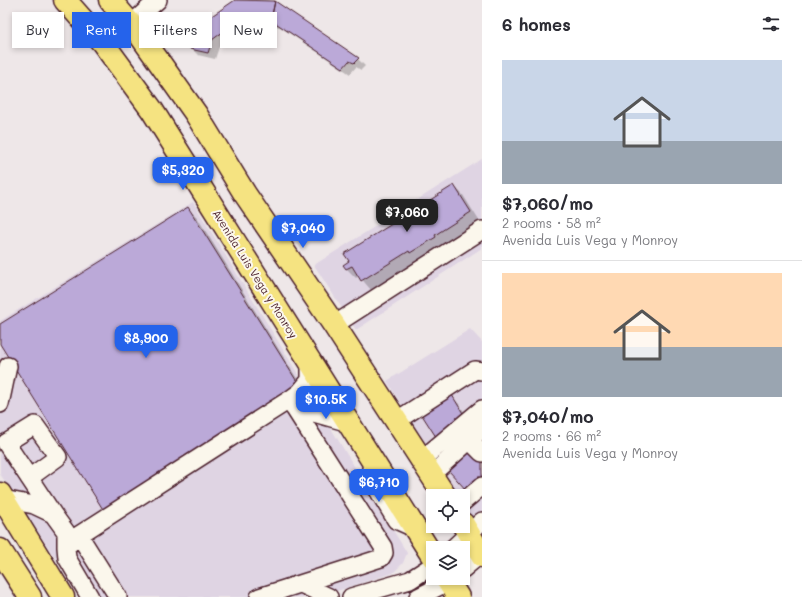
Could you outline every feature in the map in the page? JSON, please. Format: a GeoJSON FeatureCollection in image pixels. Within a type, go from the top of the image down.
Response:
{"type":"FeatureCollection","features":[{"type":"Feature","properties":{"kind":"main road"},"geometry":{"type":"LineString","coordinates":[[70,4],[83,10],[94,5],[98,0]]}},
{"type":"Feature","properties":{"kind":"main road"},"geometry":{"type":"LineString","coordinates":[[110,0],[120,12]]}},
{"type":"Feature","properties":{"kind":"main road","name":"Avenida Luis Vega y Monroy"},"geometry":{"type":"LineString","coordinates":[[70,4],[103,43],[152,110],[426,546]]}},
{"type":"Feature","properties":{"kind":"main road"},"geometry":{"type":"LineString","coordinates":[[131,24],[196,114],[246,194],[440,489]]}},
{"type":"Feature","properties":{"kind":"main road"},"geometry":{"type":"LineString","coordinates":[[1,497],[62,597]]}},
{"type":"Feature","properties":{"kind":"main road"},"geometry":{"type":"LineString","coordinates":[[471,526],[482,554]]}},
{"type":"Feature","properties":{"kind":"main road"},"geometry":{"type":"LineString","coordinates":[[0,550],[30,597]]}},
{"type":"Feature","properties":{"kind":"street"},"geometry":{"type":"LineString","coordinates":[[131,24],[158,0]]}},
{"type":"Feature","properties":{"kind":"street"},"geometry":{"type":"LineString","coordinates":[[334,326],[482,230]]}},
{"type":"Feature","properties":{"kind":"street"},"geometry":{"type":"LineString","coordinates":[[66,547],[79,535],[291,404],[310,380],[310,361]]}},
{"type":"Feature","properties":{"kind":"street"},"geometry":{"type":"LineString","coordinates":[[0,404],[8,366]]}},
{"type":"Feature","properties":{"kind":"street"},"geometry":{"type":"LineString","coordinates":[[396,421],[475,370],[482,371]]}},
{"type":"Feature","properties":{"kind":"street"},"geometry":{"type":"LineString","coordinates":[[291,404],[349,423]]}},
{"type":"Feature","properties":{"kind":"street"},"geometry":{"type":"LineString","coordinates":[[259,597],[381,558],[384,550],[291,404]]}},
{"type":"Feature","properties":{"kind":"street"},"geometry":{"type":"LineString","coordinates":[[426,467],[482,409]]}},
{"type":"Feature","properties":{"kind":"street"},"geometry":{"type":"LineString","coordinates":[[426,467],[469,440],[482,428]]}},
{"type":"Feature","properties":{"kind":"street"},"geometry":{"type":"LineString","coordinates":[[469,440],[482,453]]}},
{"type":"Feature","properties":{"kind":"street"},"geometry":{"type":"LineString","coordinates":[[29,478],[66,532],[67,558],[90,597]]}},
{"type":"Feature","properties":{"kind":"street"},"geometry":{"type":"LineString","coordinates":[[470,496],[482,486]]}},
{"type":"Feature","properties":{"kind":"street"},"geometry":{"type":"LineString","coordinates":[[1,497],[34,505],[53,514]]}},
{"type":"Feature","properties":{"kind":"street"},"geometry":{"type":"LineString","coordinates":[[459,541],[471,526]]}},
{"type":"Feature","properties":{"kind":"street"},"geometry":{"type":"LineString","coordinates":[[79,535],[118,597]]}},
{"type":"Feature","properties":{"kind":"street"},"geometry":{"type":"LineString","coordinates":[[470,565],[482,554]]}},
{"type":"Feature","properties":{"kind":"street"},"geometry":{"type":"LineString","coordinates":[[351,597],[410,580],[426,570]]}},
{"type":"Feature","properties":{"kind":"street"},"geometry":{"type":"LineString","coordinates":[[298,585],[329,597]]}},
{"type":"Feature","properties":{"kind":"street"},"geometry":{"type":"LineString","coordinates":[[418,597],[445,585]]}},
{"type":"Feature","properties":{"kind":"shaded area"},"geometry":{"type":"Polygon","coordinates":[[[482,159],[482,248],[356,330],[314,265],[482,159]]]}},
{"type":"Feature","properties":{"kind":"shaded area"},"geometry":{"type":"Polygon","coordinates":[[[193,202],[407,553],[403,563],[393,573],[318,597],[81,597],[0,474],[0,321],[193,202]]]}},
{"type":"Feature","properties":{"kind":"shaded area"},"geometry":{"type":"Polygon","coordinates":[[[470,329],[482,342],[482,516],[476,518],[470,515],[470,489],[453,489],[387,381],[470,329]]]}},
{"type":"Feature","properties":{"kind":"building"},"geometry":{"type":"Polygon","coordinates":[[[235,0],[275,1],[273,12],[220,12],[220,34],[212,40],[212,16],[235,0]]]}},
{"type":"Feature","properties":{"kind":"building"},"geometry":{"type":"Polygon","coordinates":[[[275,1],[359,58],[354,63],[349,61],[343,68],[277,24],[277,12],[273,12],[275,1]]]}},
{"type":"Feature","properties":{"kind":"building"},"geometry":{"type":"Polygon","coordinates":[[[190,48],[210,48],[208,53],[190,48]]]}},
{"type":"Feature","properties":{"kind":"building"},"geometry":{"type":"Polygon","coordinates":[[[454,185],[471,212],[435,235],[436,237],[410,253],[409,251],[361,281],[352,266],[346,269],[343,265],[349,261],[344,254],[454,185]]]}},
{"type":"Feature","properties":{"kind":"building"},"geometry":{"type":"Polygon","coordinates":[[[188,207],[301,388],[104,511],[0,344],[0,324],[188,207]]]}},
{"type":"Feature","properties":{"kind":"building"},"geometry":{"type":"Polygon","coordinates":[[[452,395],[467,420],[438,440],[422,415],[452,395]]]}},
{"type":"Feature","properties":{"kind":"building"},"geometry":{"type":"Polygon","coordinates":[[[474,448],[482,456],[482,477],[469,489],[465,489],[449,471],[474,448]]]}}]}
